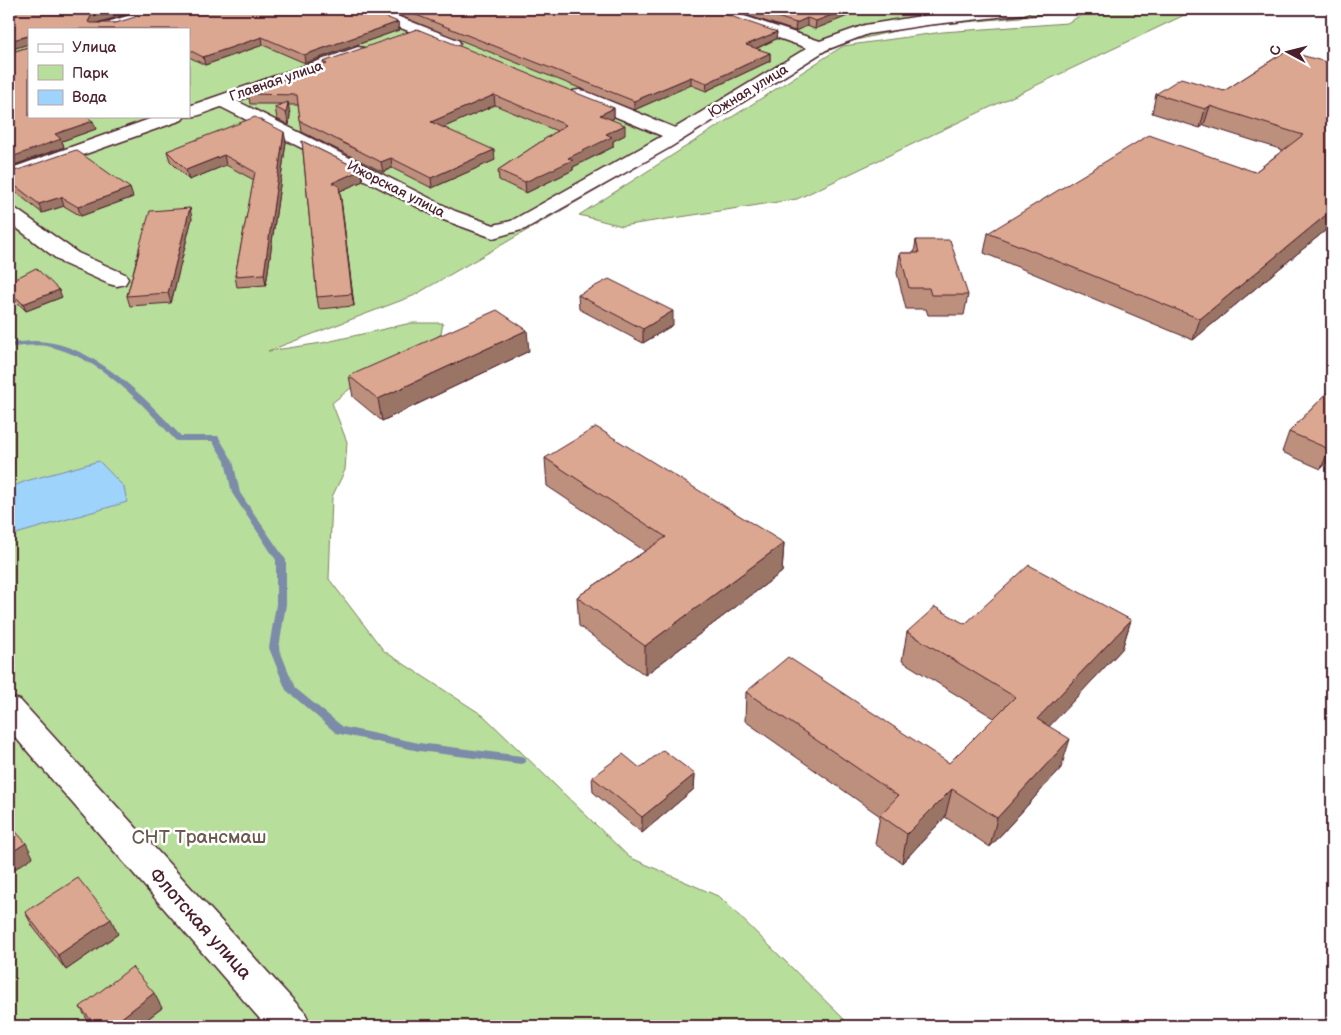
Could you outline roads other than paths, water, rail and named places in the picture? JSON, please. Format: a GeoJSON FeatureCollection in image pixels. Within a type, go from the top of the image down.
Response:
{"type":"FeatureCollection","features":[{"type":"Feature","properties":{"kind":"street"},"geometry":{"type":"LineString","coordinates":[[103,28],[167,9]]}},
{"type":"Feature","properties":{"kind":"street"},"geometry":{"type":"LineString","coordinates":[[366,9],[466,49]]}},
{"type":"Feature","properties":{"kind":"street"},"geometry":{"type":"LineString","coordinates":[[708,9],[820,47]]}},
{"type":"Feature","properties":{"kind":"street","name":"Южная улица"},"geometry":{"type":"LineString","coordinates":[[493,232],[518,224],[675,135],[820,47],[865,30],[927,20],[1024,9]]}},
{"type":"Feature","properties":{"kind":"street"},"geometry":{"type":"LineString","coordinates":[[393,40],[420,30]]}},
{"type":"Feature","properties":{"kind":"street","name":"Главная улица"},"geometry":{"type":"LineString","coordinates":[[190,112],[375,46]]}},
{"type":"Feature","properties":{"kind":"street"},"geometry":{"type":"LineString","coordinates":[[566,90],[675,135]]}},
{"type":"Feature","properties":{"kind":"street","name":"Ижорская улица"},"geometry":{"type":"LineString","coordinates":[[222,100],[448,215],[493,232]]}},
{"type":"Feature","properties":{"kind":"street"},"geometry":{"type":"LineString","coordinates":[[9,175],[170,118]]}},
{"type":"Feature","properties":{"kind":"street"},"geometry":{"type":"LineString","coordinates":[[9,213],[70,258],[117,279]]}},
{"type":"Feature","properties":{"kind":"street","name":"Флотская улица"},"geometry":{"type":"LineString","coordinates":[[9,709],[291,1026]]}},
{"type":"Feature","properties":{"kind":"water"},"geometry":{"type":"Polygon","coordinates":[[[99,461],[124,487],[127,502],[9,536],[9,488],[26,481],[99,461]]]}},
{"type":"Feature","properties":{"kind":"waterway"},"geometry":{"type":"LineString","coordinates":[[9,345],[42,343],[65,349],[84,357],[120,381],[179,439],[215,438],[229,461],[236,493],[281,560],[281,604],[274,648],[291,690],[340,730],[419,747],[521,760]]}},
{"type":"Feature","properties":{"kind":"park label","name":"СНТ Трансмаш"},"geometry":{"type":"Point","coordinates":[199,837]}}]}
